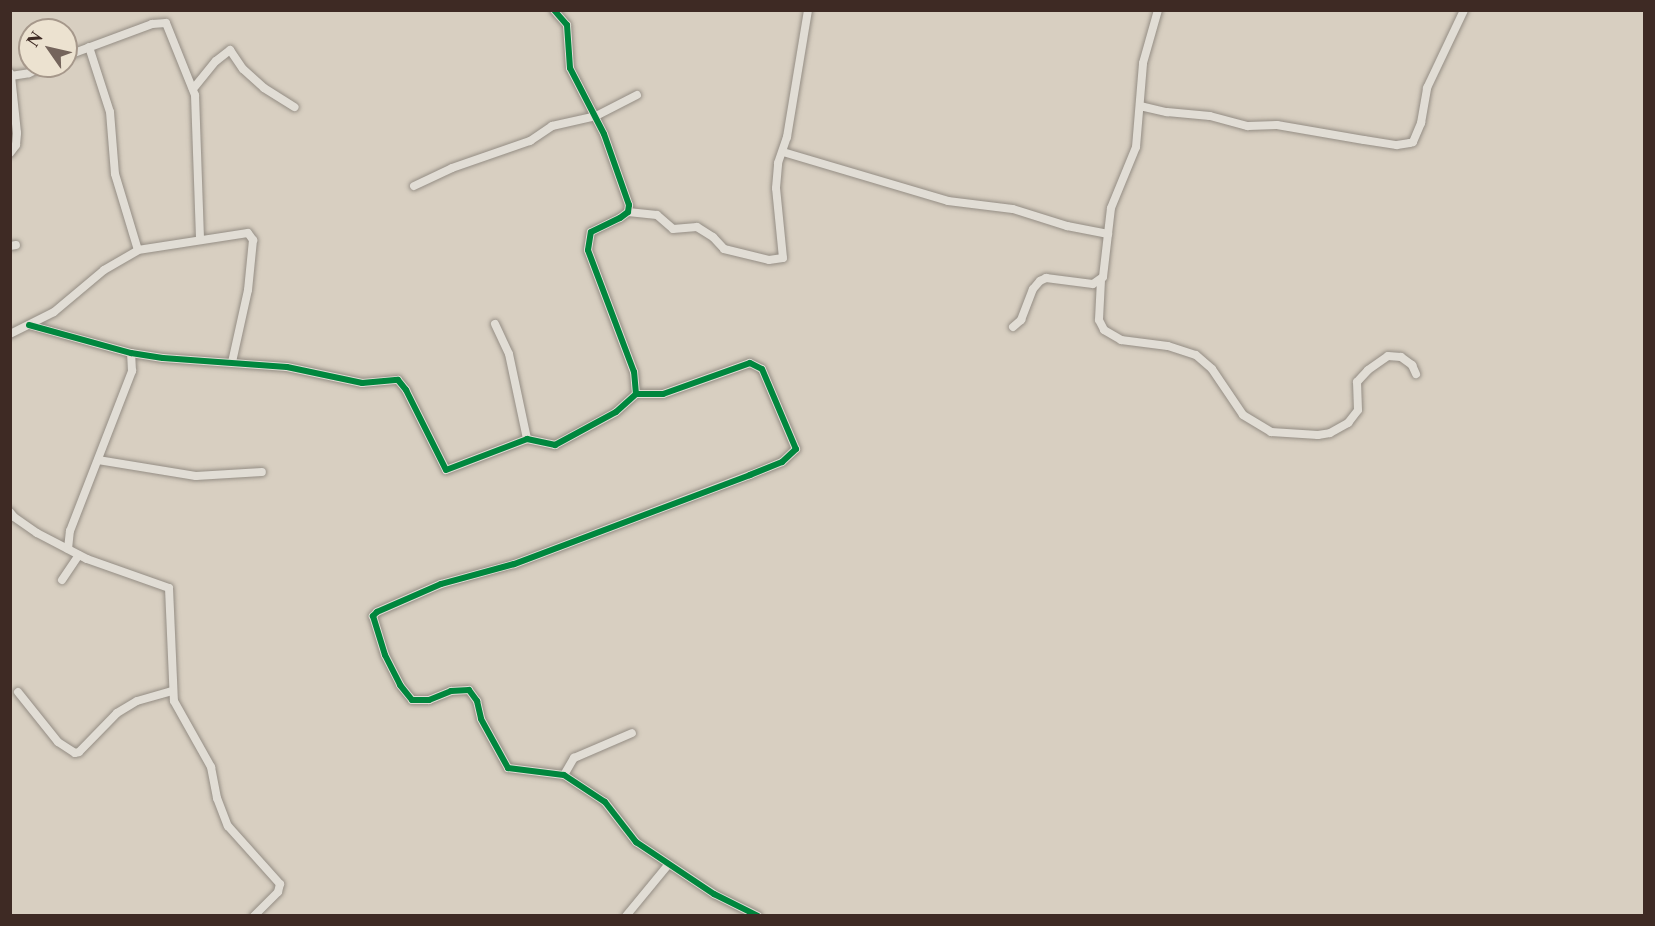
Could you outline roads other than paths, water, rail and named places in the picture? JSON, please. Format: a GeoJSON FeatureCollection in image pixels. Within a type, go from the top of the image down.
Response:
{"type":"FeatureCollection","features":[{"type":"Feature","properties":{"kind":"street"},"geometry":{"type":"LineString","coordinates":[[554,10],[567,25],[570,68],[596,116],[623,184],[629,205],[628,212]]}},
{"type":"Feature","properties":{"kind":"street"},"geometry":{"type":"LineString","coordinates":[[636,394],[634,372],[627,347],[588,250],[591,232],[628,212],[657,215],[673,229],[697,227],[713,237],[724,249],[777,260],[784,254],[776,188],[778,163],[783,152],[808,10]]}},
{"type":"Feature","properties":{"kind":"street"},"geometry":{"type":"LineString","coordinates":[[1158,10],[1143,63],[1136,147],[1111,208],[1101,280],[1099,320],[1104,330],[1121,340],[1168,346],[1196,355],[1212,369],[1243,415],[1271,432],[1318,435],[1330,433],[1348,423],[1358,410],[1357,382],[1368,370],[1388,357],[1401,357],[1412,365],[1416,374]]}},
{"type":"Feature","properties":{"kind":"street"},"geometry":{"type":"LineString","coordinates":[[1140,106],[1167,112],[1210,116],[1248,126],[1277,125],[1364,140],[1397,144],[1410,143],[1413,142],[1420,123],[1427,88],[1464,10]]}},
{"type":"Feature","properties":{"kind":"street"},"geometry":{"type":"LineString","coordinates":[[78,51],[152,24],[166,23],[193,89],[198,141],[197,207],[200,240]]}},
{"type":"Feature","properties":{"kind":"street"},"geometry":{"type":"LineString","coordinates":[[89,47],[110,112],[115,174],[138,250]]}},
{"type":"Feature","properties":{"kind":"street"},"geometry":{"type":"LineString","coordinates":[[193,89],[216,61],[230,50],[243,69],[264,88],[294,107]]}},
{"type":"Feature","properties":{"kind":"street"},"geometry":{"type":"LineString","coordinates":[[10,153],[16,145],[17,133],[11,74]]}},
{"type":"Feature","properties":{"kind":"street"},"geometry":{"type":"LineString","coordinates":[[414,186],[452,168],[530,141],[552,126],[596,116],[637,95]]}},
{"type":"Feature","properties":{"kind":"street"},"geometry":{"type":"LineString","coordinates":[[783,152],[948,201],[1013,209],[1067,226],[1108,234]]}},
{"type":"Feature","properties":{"kind":"street"},"geometry":{"type":"LineString","coordinates":[[10,334],[54,312],[104,270],[138,250],[248,233],[253,240],[248,290],[232,362]]}},
{"type":"Feature","properties":{"kind":"street"},"geometry":{"type":"LineString","coordinates":[[1013,327],[1021,320],[1033,289],[1040,281],[1046,278],[1093,285],[1101,280]]}},
{"type":"Feature","properties":{"kind":"street"},"geometry":{"type":"LineString","coordinates":[[495,324],[509,354],[527,439]]}},
{"type":"Feature","properties":{"kind":"street"},"geometry":{"type":"LineString","coordinates":[[29,325],[131,353],[185,361],[287,367],[362,383],[398,380],[406,390],[446,470],[527,439],[555,446],[616,412],[636,394],[663,394],[750,363],[762,369],[795,449],[782,462],[514,564],[441,584],[377,612],[374,616],[385,655],[400,685],[412,700],[429,700],[451,691],[469,690],[477,701],[481,719],[508,768],[564,775],[605,802],[636,842],[668,865],[723,898],[758,915]]}},
{"type":"Feature","properties":{"kind":"street"},"geometry":{"type":"LineString","coordinates":[[68,549],[70,531],[132,371],[131,353]]}},
{"type":"Feature","properties":{"kind":"street"},"geometry":{"type":"LineString","coordinates":[[98,460],[196,476],[262,472]]}},
{"type":"Feature","properties":{"kind":"street"},"geometry":{"type":"LineString","coordinates":[[10,512],[23,524],[79,555],[169,588],[173,691],[181,715],[211,767],[217,798],[228,826],[278,879],[278,892],[254,915]]}},
{"type":"Feature","properties":{"kind":"street"},"geometry":{"type":"LineString","coordinates":[[62,580],[79,555]]}},
{"type":"Feature","properties":{"kind":"street"},"geometry":{"type":"LineString","coordinates":[[18,692],[58,742],[75,753],[79,752],[117,713],[137,701],[173,691]]}},
{"type":"Feature","properties":{"kind":"street"},"geometry":{"type":"LineString","coordinates":[[564,775],[574,758],[632,733]]}},
{"type":"Feature","properties":{"kind":"street"},"geometry":{"type":"LineString","coordinates":[[626,915],[668,865]]}}]}
